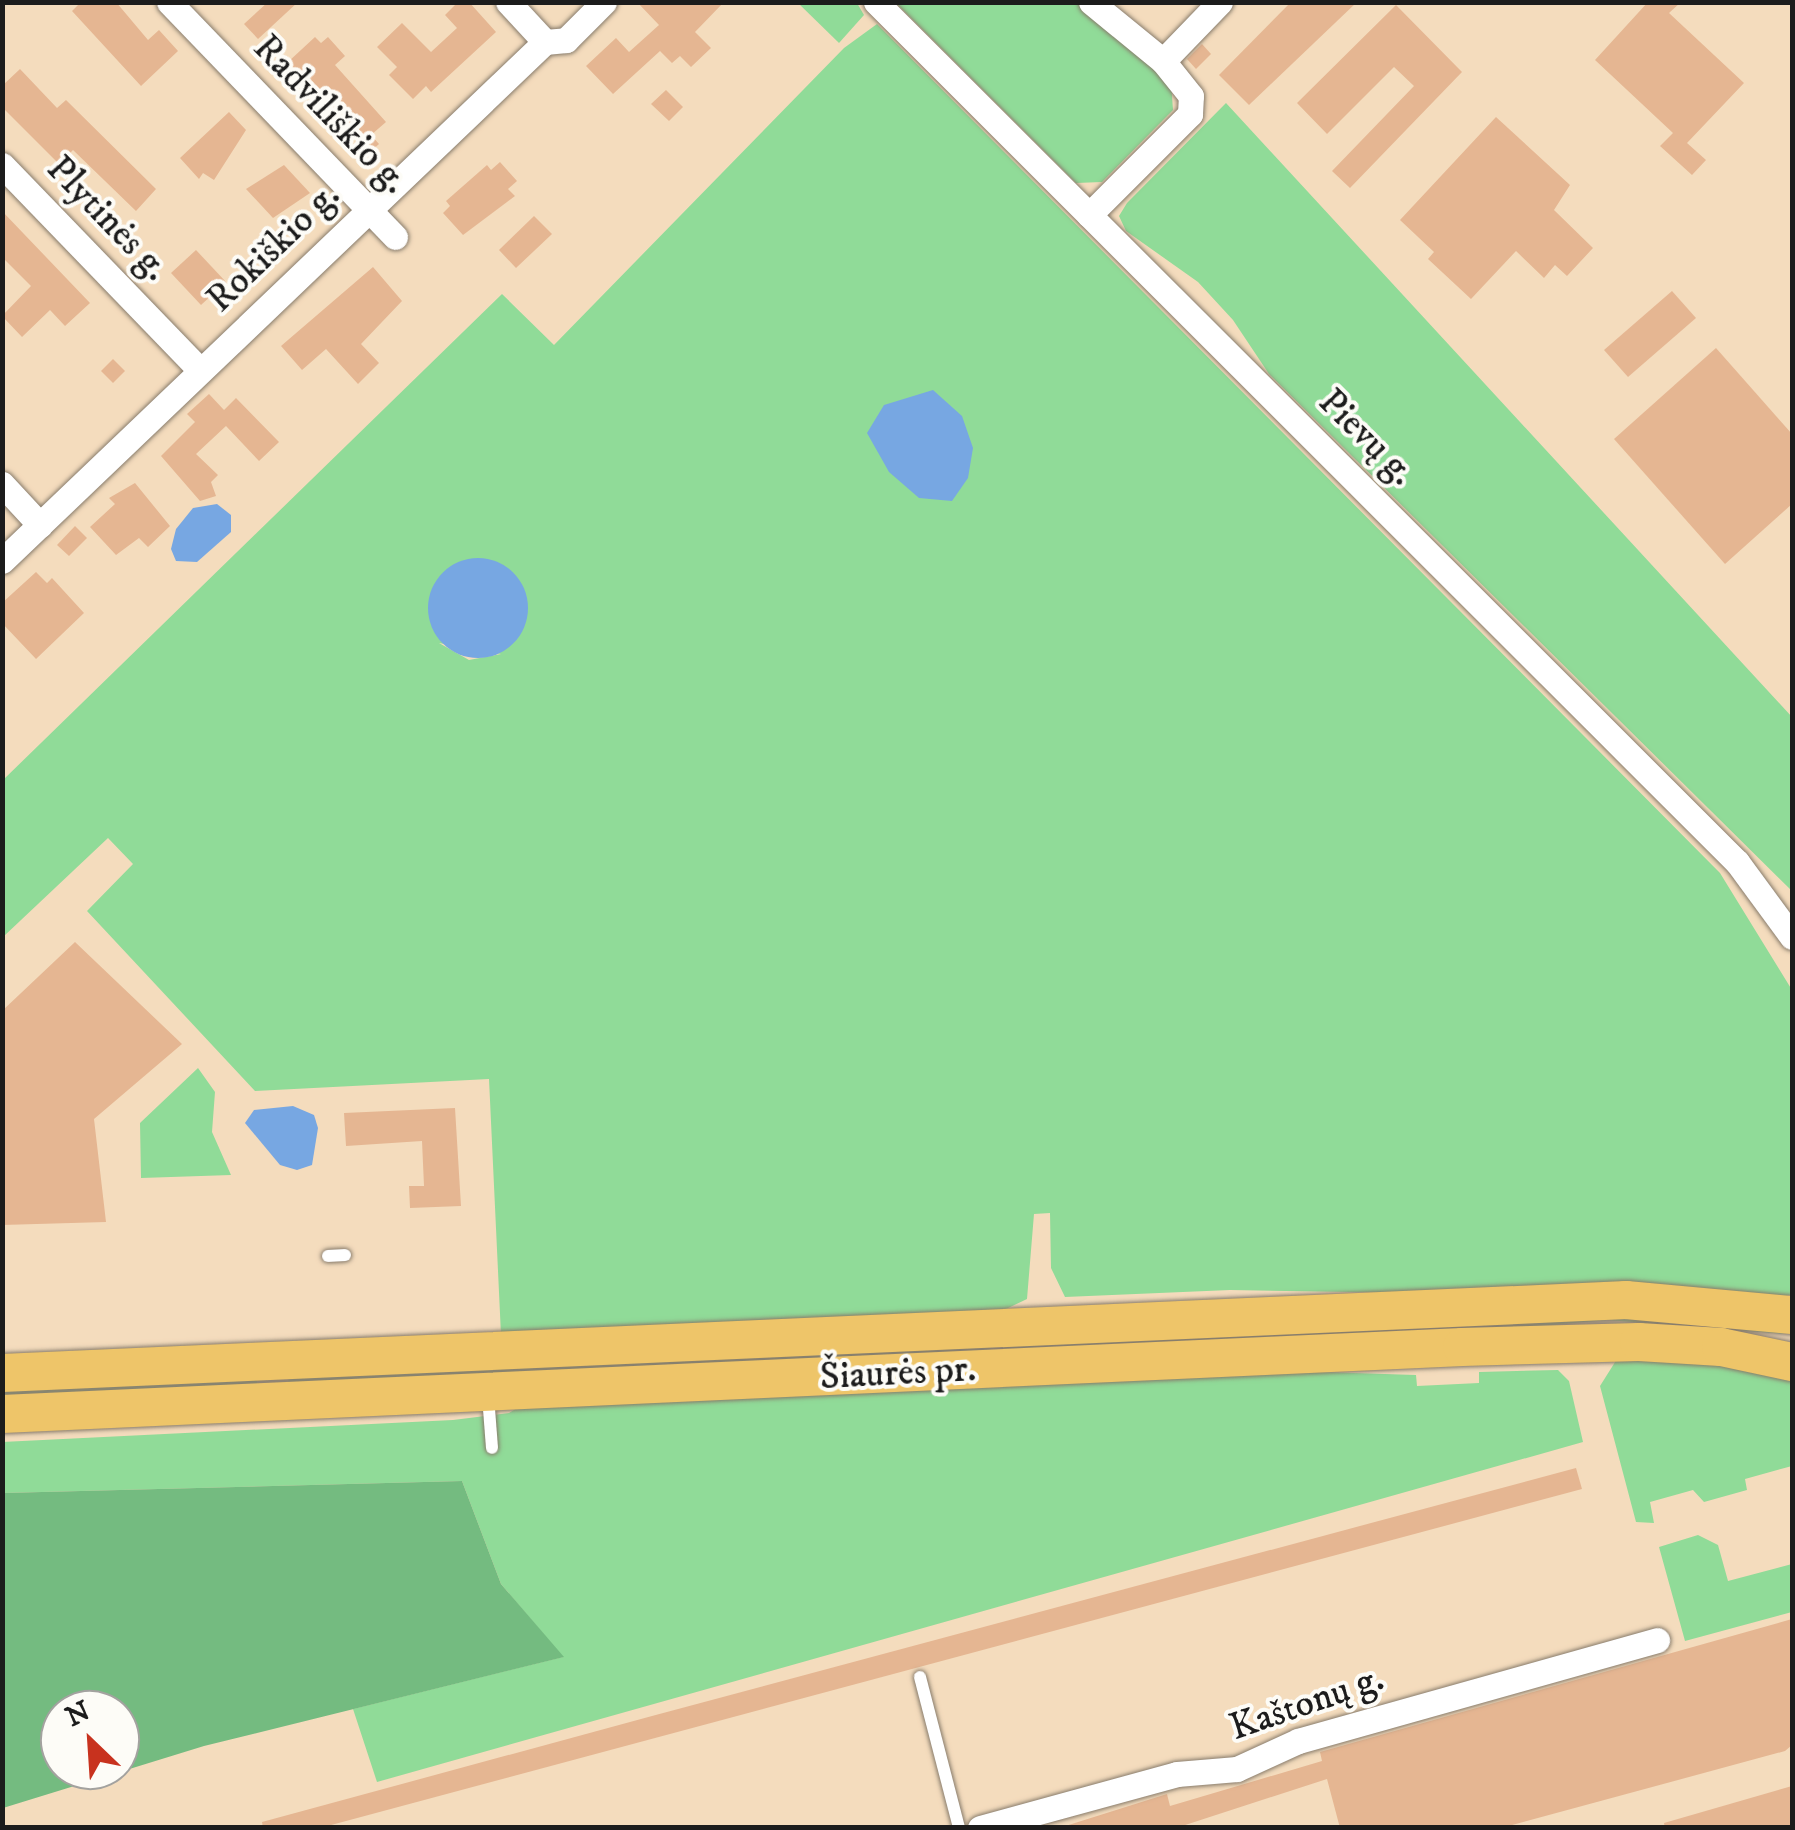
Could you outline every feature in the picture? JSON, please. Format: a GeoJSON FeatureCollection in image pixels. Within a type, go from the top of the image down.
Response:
{"type":"FeatureCollection","features":[{"type":"Feature","properties":{"kind":"main road","name":"Šiaurės pr."},"geometry":{"type":"LineString","coordinates":[[2,1373],[1626,1300],[1792,1315]]}},
{"type":"Feature","properties":{"kind":"main road","name":"Šiaurės pr."},"geometry":{"type":"LineString","coordinates":[[2,1414],[1639,1342],[1721,1346],[1792,1362]]}},
{"type":"Feature","properties":{"kind":"main road"},"geometry":{"type":"LineString","coordinates":[[254,1361],[271,1382],[256,1403]]}},
{"type":"Feature","properties":{"kind":"street","name":"Radviliškio g."},"geometry":{"type":"LineString","coordinates":[[169,2],[395,237]]}},
{"type":"Feature","properties":{"kind":"street"},"geometry":{"type":"LineString","coordinates":[[508,2],[545,42]]}},
{"type":"Feature","properties":{"kind":"street","name":"Rokiškio g."},"geometry":{"type":"LineString","coordinates":[[2,561],[198,368],[545,42],[566,40],[604,2]]}},
{"type":"Feature","properties":{"kind":"street","name":"Pievų g."},"geometry":{"type":"LineString","coordinates":[[876,2],[1737,862],[1792,936]]}},
{"type":"Feature","properties":{"kind":"street"},"geometry":{"type":"LineString","coordinates":[[1089,215],[1190,114],[1190,96],[1163,60],[1091,2]]}},
{"type":"Feature","properties":{"kind":"street"},"geometry":{"type":"LineString","coordinates":[[1163,60],[1220,2]]}},
{"type":"Feature","properties":{"kind":"street","name":"Plytinės g."},"geometry":{"type":"LineString","coordinates":[[2,165],[198,368]]}},
{"type":"Feature","properties":{"kind":"street"},"geometry":{"type":"LineString","coordinates":[[2,484],[40,525]]}},
{"type":"Feature","properties":{"kind":"street","name":"Kaštonų g."},"geometry":{"type":"LineString","coordinates":[[980,1828],[1177,1774],[1237,1769],[1298,1741],[1657,1640]]}},
{"type":"Feature","properties":{"kind":"lane"},"geometry":{"type":"LineString","coordinates":[[328,1256],[345,1256]]}},
{"type":"Feature","properties":{"kind":"lane"},"geometry":{"type":"LineString","coordinates":[[488,1394],[492,1448]]}},
{"type":"Feature","properties":{"kind":"lane"},"geometry":{"type":"LineString","coordinates":[[920,1677],[959,1828]]}},
{"type":"Feature","properties":{"kind":"green space"},"geometry":{"type":"Polygon","coordinates":[[[798,3],[857,3],[864,15],[839,43],[798,3]]]}},
{"type":"Feature","properties":{"kind":"green space"},"geometry":{"type":"Polygon","coordinates":[[[896,3],[1081,3],[1171,82],[1173,110],[1102,182],[1076,183],[896,3]]]}},
{"type":"Feature","properties":{"kind":"green space"},"geometry":{"type":"Polygon","coordinates":[[[877,24],[1720,873],[1792,990],[1792,1294],[1778,1299],[1230,1290],[1065,1297],[1051,1268],[1050,1213],[1034,1214],[1027,1299],[1002,1311],[501,1335],[489,1079],[255,1091],[87,911],[133,864],[108,838],[3,937],[3,780],[502,294],[554,345],[844,48],[877,24]],[[439,643],[469,660],[501,654],[439,643]]]}},
{"type":"Feature","properties":{"kind":"green space"},"geometry":{"type":"Polygon","coordinates":[[[1226,103],[1792,717],[1792,891],[1269,374],[1233,320],[1198,282],[1126,231],[1119,216],[1127,203],[1226,103]]]}},
{"type":"Feature","properties":{"kind":"green space"},"geometry":{"type":"Polygon","coordinates":[[[198,1068],[215,1092],[212,1132],[231,1175],[141,1178],[140,1123],[198,1068]]]}},
{"type":"Feature","properties":{"kind":"green space"},"geometry":{"type":"Polygon","coordinates":[[[1592,1314],[1727,1321],[1785,1334],[1607,1320],[1388,1339],[1005,1356],[1004,1340],[1592,1314]]]}},
{"type":"Feature","properties":{"kind":"green space"},"geometry":{"type":"Polygon","coordinates":[[[990,1340],[991,1357],[289,1391],[288,1373],[990,1340]]]}},
{"type":"Feature","properties":{"kind":"green space"},"geometry":{"type":"Polygon","coordinates":[[[1617,1359],[1714,1362],[1792,1379],[1792,1466],[1745,1479],[1747,1490],[1704,1502],[1693,1490],[1650,1502],[1654,1523],[1636,1522],[1600,1386],[1617,1359]]]}},
{"type":"Feature","properties":{"kind":"green space"},"geometry":{"type":"Polygon","coordinates":[[[1558,1370],[1569,1381],[1583,1442],[377,1782],[353,1709],[563,1657],[501,1584],[462,1481],[3,1493],[2,1442],[453,1420],[509,1413],[522,1405],[1291,1371],[1416,1375],[1417,1386],[1479,1383],[1479,1372],[1558,1370]]]}},
{"type":"Feature","properties":{"kind":"green space"},"geometry":{"type":"Polygon","coordinates":[[[255,1376],[258,1385],[3,1403],[2,1387],[255,1376]]]}},
{"type":"Feature","properties":{"kind":"green space"},"geometry":{"type":"Polygon","coordinates":[[[462,1481],[501,1584],[564,1657],[204,1746],[140,1766],[140,1690],[40,1690],[40,1790],[61,1790],[3,1808],[3,1493],[462,1481]]]}},
{"type":"Feature","properties":{"kind":"green space"},"geometry":{"type":"Polygon","coordinates":[[[1698,1535],[1718,1545],[1728,1581],[1792,1564],[1792,1612],[1685,1641],[1659,1547],[1698,1535]]]}},
{"type":"Feature","properties":{"kind":"water"},"geometry":{"type":"Polygon","coordinates":[[[933,390],[962,416],[973,448],[968,478],[952,501],[919,498],[889,472],[867,433],[884,405],[933,390]]]}},
{"type":"Feature","properties":{"kind":"water"},"geometry":{"type":"Polygon","coordinates":[[[217,504],[231,515],[231,532],[197,562],[176,561],[171,549],[176,529],[193,508],[217,504]]]}},
{"type":"Feature","properties":{"kind":"water"},"geometry":{"type":"Polygon","coordinates":[[[478,558],[497,561],[514,572],[525,589],[525,627],[514,644],[497,655],[478,658],[459,655],[442,644],[431,627],[428,608],[431,589],[442,572],[459,561],[478,558]]]}},
{"type":"Feature","properties":{"kind":"water"},"geometry":{"type":"Polygon","coordinates":[[[293,1106],[314,1115],[318,1128],[312,1165],[297,1170],[280,1165],[245,1123],[254,1110],[293,1106]]]}},
{"type":"Feature","properties":{"kind":"building"},"geometry":{"type":"Polygon","coordinates":[[[81,2],[116,2],[148,40],[159,30],[178,51],[141,86],[72,11],[81,2]]]}},
{"type":"Feature","properties":{"kind":"building"},"geometry":{"type":"Polygon","coordinates":[[[268,2],[298,2],[258,39],[244,24],[268,2]]]}},
{"type":"Feature","properties":{"kind":"building"},"geometry":{"type":"Polygon","coordinates":[[[458,2],[469,2],[496,32],[431,92],[426,86],[413,99],[389,75],[397,67],[377,47],[402,23],[431,52],[457,28],[445,15],[458,2]]]}},
{"type":"Feature","properties":{"kind":"building"},"geometry":{"type":"Polygon","coordinates":[[[637,2],[724,2],[695,32],[711,48],[691,67],[680,56],[672,63],[660,51],[613,94],[586,66],[616,38],[629,52],[659,25],[637,2]]]}},
{"type":"Feature","properties":{"kind":"building"},"geometry":{"type":"Polygon","coordinates":[[[1291,2],[1357,2],[1249,105],[1219,75],[1291,2]]]}},
{"type":"Feature","properties":{"kind":"building"},"geometry":{"type":"Polygon","coordinates":[[[1648,2],[1681,2],[1669,13],[1744,83],[1687,143],[1706,160],[1692,175],[1660,146],[1673,133],[1595,60],[1648,2]]]}},
{"type":"Feature","properties":{"kind":"building"},"geometry":{"type":"Polygon","coordinates":[[[1396,5],[1462,72],[1350,188],[1332,171],[1414,86],[1394,67],[1327,134],[1297,103],[1396,5]]]}},
{"type":"Feature","properties":{"kind":"building"},"geometry":{"type":"Polygon","coordinates":[[[315,37],[321,43],[328,37],[345,56],[335,65],[386,122],[371,135],[379,144],[368,154],[288,62],[315,37]]]}},
{"type":"Feature","properties":{"kind":"building"},"geometry":{"type":"Polygon","coordinates":[[[1202,44],[1211,54],[1196,69],[1187,59],[1202,44]]]}},
{"type":"Feature","properties":{"kind":"building"},"geometry":{"type":"Polygon","coordinates":[[[20,69],[57,108],[66,100],[156,189],[136,211],[73,150],[59,164],[2,107],[2,86],[20,69]]]}},
{"type":"Feature","properties":{"kind":"building"},"geometry":{"type":"Polygon","coordinates":[[[666,90],[683,107],[669,121],[651,104],[666,90]]]}},
{"type":"Feature","properties":{"kind":"building"},"geometry":{"type":"Polygon","coordinates":[[[229,112],[246,130],[214,180],[203,173],[199,179],[180,158],[229,112]]]}},
{"type":"Feature","properties":{"kind":"building"},"geometry":{"type":"Polygon","coordinates":[[[1496,117],[1570,185],[1554,210],[1593,248],[1567,276],[1555,265],[1544,278],[1516,251],[1471,299],[1428,259],[1434,252],[1400,220],[1496,117]]]}},
{"type":"Feature","properties":{"kind":"building"},"geometry":{"type":"Polygon","coordinates":[[[500,162],[517,181],[508,189],[515,196],[463,235],[443,213],[450,206],[446,201],[487,165],[491,170],[500,162]]]}},
{"type":"Feature","properties":{"kind":"building"},"geometry":{"type":"Polygon","coordinates":[[[284,165],[310,193],[273,218],[246,189],[284,165]]]}},
{"type":"Feature","properties":{"kind":"building"},"geometry":{"type":"Polygon","coordinates":[[[2,211],[90,303],[65,326],[50,310],[22,337],[2,316],[31,286],[2,257],[2,211]]]}},
{"type":"Feature","properties":{"kind":"building"},"geometry":{"type":"Polygon","coordinates":[[[534,216],[552,234],[516,268],[499,250],[534,216]]]}},
{"type":"Feature","properties":{"kind":"building"},"geometry":{"type":"Polygon","coordinates":[[[196,250],[226,282],[201,305],[171,273],[196,250]]]}},
{"type":"Feature","properties":{"kind":"building"},"geometry":{"type":"Polygon","coordinates":[[[373,267],[402,301],[361,344],[379,363],[358,384],[326,349],[302,370],[281,346],[373,267]]]}},
{"type":"Feature","properties":{"kind":"building"},"geometry":{"type":"Polygon","coordinates":[[[1672,291],[1696,318],[1628,377],[1604,350],[1672,291]]]}},
{"type":"Feature","properties":{"kind":"building"},"geometry":{"type":"Polygon","coordinates":[[[1716,348],[1792,434],[1792,504],[1725,564],[1614,439],[1716,348]]]}},
{"type":"Feature","properties":{"kind":"building"},"geometry":{"type":"Polygon","coordinates":[[[113,359],[125,371],[113,383],[101,371],[113,359]]]}},
{"type":"Feature","properties":{"kind":"building"},"geometry":{"type":"Polygon","coordinates":[[[209,394],[224,410],[236,398],[279,442],[259,461],[226,426],[196,454],[218,475],[211,482],[216,496],[200,501],[161,456],[195,422],[187,414],[209,394]]]}},
{"type":"Feature","properties":{"kind":"building"},"geometry":{"type":"Polygon","coordinates":[[[135,483],[170,526],[148,547],[139,538],[116,555],[90,527],[115,504],[109,498],[135,483]]]}},
{"type":"Feature","properties":{"kind":"building"},"geometry":{"type":"Polygon","coordinates":[[[75,526],[87,538],[69,556],[57,545],[75,526]]]}},
{"type":"Feature","properties":{"kind":"building"},"geometry":{"type":"Polygon","coordinates":[[[36,572],[47,583],[52,578],[84,613],[36,659],[2,623],[2,603],[36,572]]]}},
{"type":"Feature","properties":{"kind":"building"},"geometry":{"type":"Polygon","coordinates":[[[75,942],[182,1044],[94,1119],[106,1222],[2,1225],[2,1011],[75,942]]]}},
{"type":"Feature","properties":{"kind":"building"},"geometry":{"type":"Polygon","coordinates":[[[455,1108],[461,1206],[410,1208],[409,1186],[424,1186],[422,1141],[346,1146],[344,1113],[455,1108]]]}},
{"type":"Feature","properties":{"kind":"building"},"geometry":{"type":"Polygon","coordinates":[[[1576,1468],[1582,1489],[320,1828],[263,1828],[262,1822],[1576,1468]]]}},
{"type":"Feature","properties":{"kind":"building"},"geometry":{"type":"Polygon","coordinates":[[[1792,1619],[1792,1745],[1785,1751],[1501,1828],[1340,1828],[1327,1779],[1176,1828],[1059,1828],[1167,1794],[1170,1806],[1322,1761],[1320,1752],[1792,1619]]]}},
{"type":"Feature","properties":{"kind":"building"},"geometry":{"type":"Polygon","coordinates":[[[1792,1786],[1792,1828],[1665,1828],[1664,1823],[1792,1786]]]}}]}
